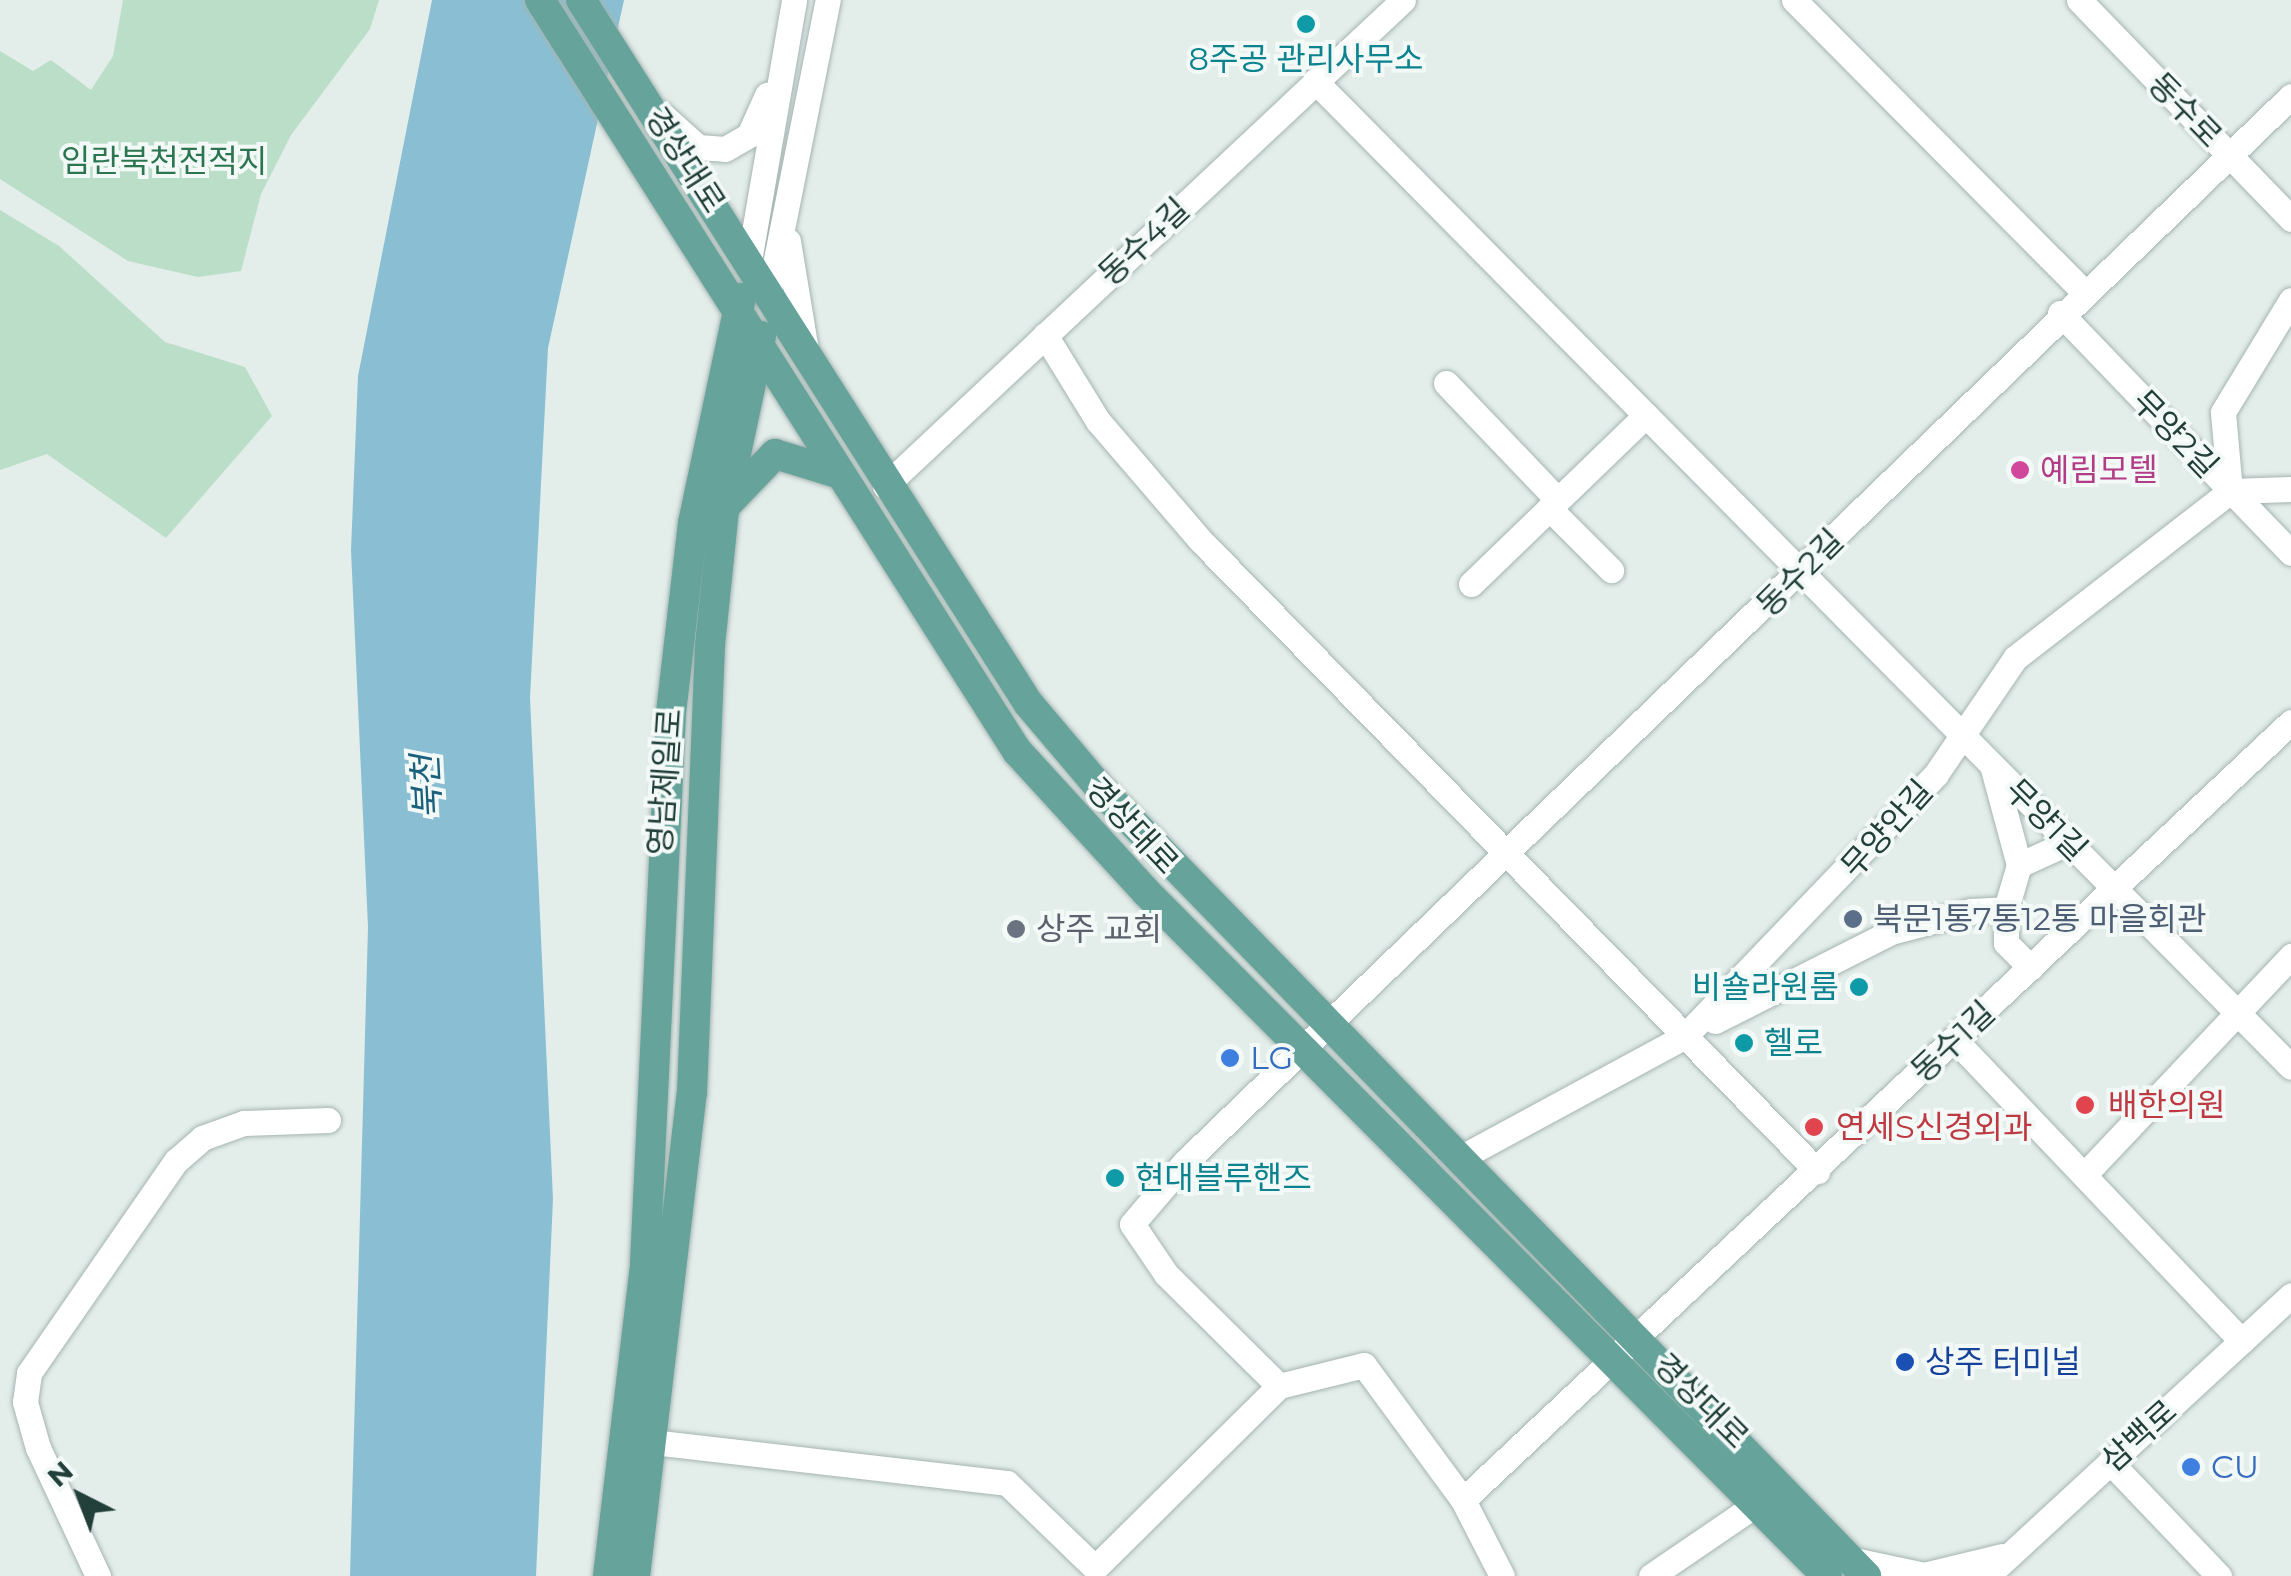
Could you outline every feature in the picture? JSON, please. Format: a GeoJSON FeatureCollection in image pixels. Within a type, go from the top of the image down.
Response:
{"type":"FeatureCollection","features":[{"type":"Feature","properties":{"kind":"main road","name":"경상대로"},"geometry":{"type":"LineString","coordinates":[[540,0],[1018,750],[1309,1050],[1847,1570]]}},
{"type":"Feature","properties":{"kind":"main road","name":"경상대로"},"geometry":{"type":"LineString","coordinates":[[581,0],[655,108],[885,486],[1028,703],[1458,1159],[1755,1504],[1847,1570]]}},
{"type":"Feature","properties":{"kind":"main road","name":"영남제일로"},"geometry":{"type":"LineString","coordinates":[[608,1576],[645,1264],[671,713],[711,432],[749,261]]}},
{"type":"Feature","properties":{"kind":"main road","name":"영남제일로"},"geometry":{"type":"LineString","coordinates":[[635,1576],[692,1093],[698,781],[724,510],[770,294]]}},
{"type":"Feature","properties":{"kind":"main road"},"geometry":{"type":"LineString","coordinates":[[724,510],[775,454],[840,474]]}},
{"type":"Feature","properties":{"kind":"street","name":"영남제일로"},"geometry":{"type":"LineString","coordinates":[[749,261],[794,0]]}},
{"type":"Feature","properties":{"kind":"street","name":"영남제일로"},"geometry":{"type":"LineString","coordinates":[[770,294],[828,0]]}},
{"type":"Feature","properties":{"kind":"street","name":"동수4길"},"geometry":{"type":"LineString","coordinates":[[885,486],[1404,0]]}},
{"type":"Feature","properties":{"kind":"street"},"geometry":{"type":"LineString","coordinates":[[1794,0],[2082,292]]}},
{"type":"Feature","properties":{"kind":"street","name":"동수로"},"geometry":{"type":"LineString","coordinates":[[2079,0],[2291,219]]}},
{"type":"Feature","properties":{"kind":"street"},"geometry":{"type":"LineString","coordinates":[[655,108],[698,146],[726,149],[749,135],[782,63]]}},
{"type":"Feature","properties":{"kind":"street","name":"무양1길"},"geometry":{"type":"LineString","coordinates":[[1315,81],[2291,1066]]}},
{"type":"Feature","properties":{"kind":"street","name":"동수2길"},"geometry":{"type":"LineString","coordinates":[[1279,1386],[1166,1274],[1132,1224],[1801,572],[2060,313],[2291,96]]}},
{"type":"Feature","properties":{"kind":"street"},"geometry":{"type":"LineString","coordinates":[[786,212],[809,359]]}},
{"type":"Feature","properties":{"kind":"street"},"geometry":{"type":"LineString","coordinates":[[2291,300],[2224,412],[2230,491],[2291,489]]}},
{"type":"Feature","properties":{"kind":"street","name":"무양2길"},"geometry":{"type":"LineString","coordinates":[[2060,313],[2291,553]]}},
{"type":"Feature","properties":{"kind":"street"},"geometry":{"type":"LineString","coordinates":[[1045,334],[1098,421],[1200,540],[1817,1171]]}},
{"type":"Feature","properties":{"kind":"street"},"geometry":{"type":"LineString","coordinates":[[1446,383],[1611,570]]}},
{"type":"Feature","properties":{"kind":"street"},"geometry":{"type":"LineString","coordinates":[[1471,584],[1646,415]]}},
{"type":"Feature","properties":{"kind":"street","name":"무양안길"},"geometry":{"type":"LineString","coordinates":[[1458,1159],[1684,1038],[1966,739],[2016,658],[2230,491]]}},
{"type":"Feature","properties":{"kind":"street","name":"동수1길"},"geometry":{"type":"LineString","coordinates":[[1463,1500],[1624,1353],[2291,722]]}},
{"type":"Feature","properties":{"kind":"street"},"geometry":{"type":"LineString","coordinates":[[1992,765],[2020,865],[2006,909],[2006,943],[2031,968]]}},
{"type":"Feature","properties":{"kind":"street"},"geometry":{"type":"LineString","coordinates":[[2020,865],[2068,842]]}},
{"type":"Feature","properties":{"kind":"street"},"geometry":{"type":"LineString","coordinates":[[1684,1038],[1891,932],[2006,909]]}},
{"type":"Feature","properties":{"kind":"street"},"geometry":{"type":"LineString","coordinates":[[2086,1173],[2235,1010],[2291,956]]}},
{"type":"Feature","properties":{"kind":"street"},"geometry":{"type":"LineString","coordinates":[[1955,1040],[2086,1173],[2242,1342]]}},
{"type":"Feature","properties":{"kind":"street"},"geometry":{"type":"LineString","coordinates":[[98,1576],[38,1448],[26,1402],[30,1373],[176,1161],[202,1138],[244,1123],[328,1120]]}},
{"type":"Feature","properties":{"kind":"street","name":"삼백로"},"geometry":{"type":"LineString","coordinates":[[1987,1576],[2008,1564],[2110,1462],[2291,1295]]}},
{"type":"Feature","properties":{"kind":"street"},"geometry":{"type":"LineString","coordinates":[[653,1442],[1007,1483],[1095,1568],[1279,1386],[1364,1365],[1463,1500],[1502,1576]]}},
{"type":"Feature","properties":{"kind":"street"},"geometry":{"type":"LineString","coordinates":[[2110,1462],[2219,1576]]}},
{"type":"Feature","properties":{"kind":"street"},"geometry":{"type":"LineString","coordinates":[[1651,1576],[1755,1504]]}},
{"type":"Feature","properties":{"kind":"street"},"geometry":{"type":"LineString","coordinates":[[1847,1570],[1936,1574],[2008,1564]]}},
{"type":"Feature","properties":{"kind":"green space","name":"임란북천전적지"},"geometry":{"type":"Polygon","coordinates":[[[123,0],[379,0],[370,29],[291,135],[261,194],[241,271],[198,277],[128,261],[0,179],[0,51],[33,71],[51,60],[91,90],[113,56],[123,0]]]}},
{"type":"Feature","properties":{"kind":"green space"},"geometry":{"type":"Polygon","coordinates":[[[0,210],[59,246],[165,342],[245,367],[272,416],[166,538],[47,454],[0,470],[0,210]]]}},
{"type":"Feature","properties":{"kind":"water","name":"북천"},"geometry":{"type":"Polygon","coordinates":[[[432,0],[624,0],[548,348],[530,698],[553,1199],[536,1576],[350,1576],[368,927],[351,550],[358,376],[432,0]]]}},
{"type":"Feature","properties":{"kind":"place","name":"8주공 관리사무소"},"geometry":{"type":"Point","coordinates":[1306,24]}},
{"type":"Feature","properties":{"kind":"place","name":"예림모텔"},"geometry":{"type":"Point","coordinates":[2020,470]}},
{"type":"Feature","properties":{"kind":"place","name":"북문1통7통12통 마을회관"},"geometry":{"type":"Point","coordinates":[1853,919]}},
{"type":"Feature","properties":{"kind":"place","name":"상주 교회"},"geometry":{"type":"Point","coordinates":[1016,929]}},
{"type":"Feature","properties":{"kind":"place","name":"비숄라원룸"},"geometry":{"type":"Point","coordinates":[1859,987]}},
{"type":"Feature","properties":{"kind":"place","name":"헬로"},"geometry":{"type":"Point","coordinates":[1744,1043]}},
{"type":"Feature","properties":{"kind":"place","name":"LG"},"geometry":{"type":"Point","coordinates":[1230,1058]}},
{"type":"Feature","properties":{"kind":"place","name":"배한의원"},"geometry":{"type":"Point","coordinates":[2085,1105]}},
{"type":"Feature","properties":{"kind":"place","name":"연세S신경외과"},"geometry":{"type":"Point","coordinates":[1814,1127]}},
{"type":"Feature","properties":{"kind":"place","name":"현대블루핸즈"},"geometry":{"type":"Point","coordinates":[1115,1178]}},
{"type":"Feature","properties":{"kind":"place","name":"상주 터미널"},"geometry":{"type":"Point","coordinates":[1905,1362]}},
{"type":"Feature","properties":{"kind":"place","name":"CU"},"geometry":{"type":"Point","coordinates":[2191,1467]}}]}
